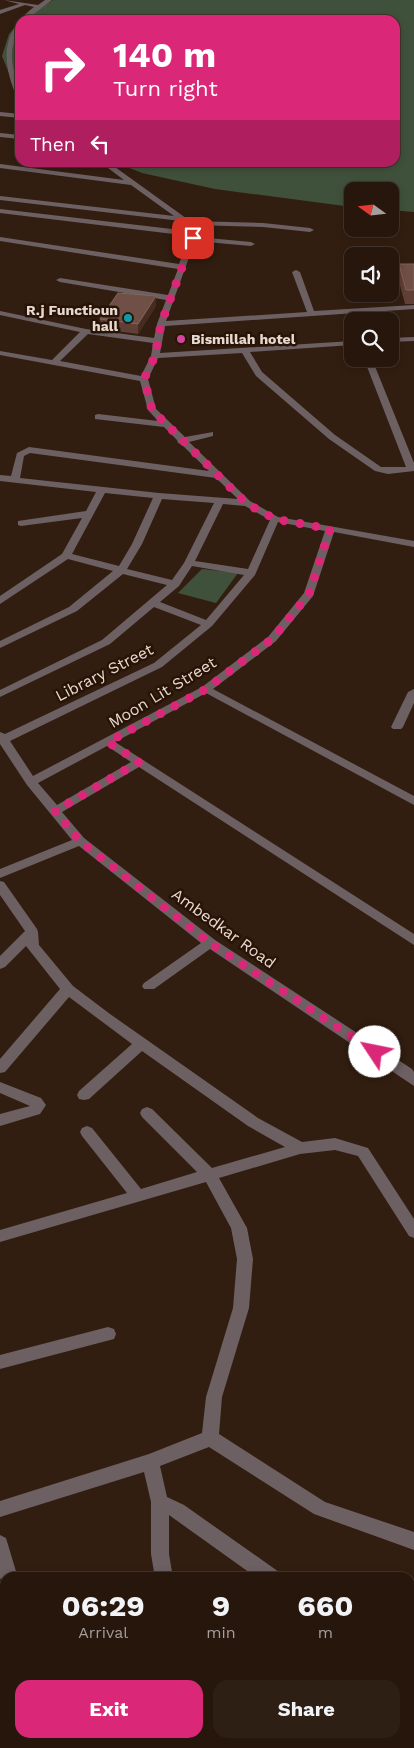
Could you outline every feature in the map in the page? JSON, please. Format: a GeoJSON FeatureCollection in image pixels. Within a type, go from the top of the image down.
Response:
{"type":"FeatureCollection","features":[{"type":"Feature","properties":{"kind":"street"},"geometry":{"type":"LineString","coordinates":[[7,0],[38,6]]}},
{"type":"Feature","properties":{"kind":"street"},"geometry":{"type":"LineString","coordinates":[[26,15],[48,0]]}},
{"type":"Feature","properties":{"kind":"street"},"geometry":{"type":"LineString","coordinates":[[0,12],[25,3]]}},
{"type":"Feature","properties":{"kind":"street"},"geometry":{"type":"LineString","coordinates":[[3,43],[15,23]]}},
{"type":"Feature","properties":{"kind":"street"},"geometry":{"type":"LineString","coordinates":[[3,69],[8,84],[15,92]]}},
{"type":"Feature","properties":{"kind":"street"},"geometry":{"type":"LineString","coordinates":[[0,114],[15,116]]}},
{"type":"Feature","properties":{"kind":"street"},"geometry":{"type":"LineString","coordinates":[[0,135],[15,137]]}},
{"type":"Feature","properties":{"kind":"street"},"geometry":{"type":"LineString","coordinates":[[0,166],[132,183]]}},
{"type":"Feature","properties":{"kind":"street"},"geometry":{"type":"LineString","coordinates":[[110,167],[184,221],[194,236]]}},
{"type":"Feature","properties":{"kind":"street"},"geometry":{"type":"LineString","coordinates":[[0,198],[184,221],[263,224],[310,230]]}},
{"type":"Feature","properties":{"kind":"street"},"geometry":{"type":"LineString","coordinates":[[0,211],[251,244]]}},
{"type":"Feature","properties":{"kind":"street"},"geometry":{"type":"LineString","coordinates":[[194,236],[161,324],[155,356],[144,379],[152,410],[247,504],[275,519],[414,544]]}},
{"type":"Feature","properties":{"kind":"street"},"geometry":{"type":"LineString","coordinates":[[0,239],[182,267]]}},
{"type":"Feature","properties":{"kind":"street"},"geometry":{"type":"LineString","coordinates":[[296,272],[311,313]]}},
{"type":"Feature","properties":{"kind":"street"},"geometry":{"type":"LineString","coordinates":[[60,280],[170,298]]}},
{"type":"Feature","properties":{"kind":"street"},"geometry":{"type":"LineString","coordinates":[[161,324],[414,307]]}},
{"type":"Feature","properties":{"kind":"street"},"geometry":{"type":"LineString","coordinates":[[0,313],[86,331],[159,341]]}},
{"type":"Feature","properties":{"kind":"street"},"geometry":{"type":"LineString","coordinates":[[53,364],[86,331]]}},
{"type":"Feature","properties":{"kind":"street"},"geometry":{"type":"LineString","coordinates":[[399,340],[414,339]]}},
{"type":"Feature","properties":{"kind":"street"},"geometry":{"type":"LineString","coordinates":[[155,356],[344,344]]}},
{"type":"Feature","properties":{"kind":"street"},"geometry":{"type":"LineString","coordinates":[[245,351],[259,374],[332,437],[378,469],[388,472],[412,469],[371,367]]}},
{"type":"Feature","properties":{"kind":"street"},"geometry":{"type":"LineString","coordinates":[[2,356],[144,379]]}},
{"type":"Feature","properties":{"kind":"street"},"geometry":{"type":"LineString","coordinates":[[98,417],[165,424]]}},
{"type":"Feature","properties":{"kind":"street"},"geometry":{"type":"LineString","coordinates":[[182,441],[210,434]]}},
{"type":"Feature","properties":{"kind":"street"},"geometry":{"type":"LineString","coordinates":[[15,481],[20,455],[29,450],[216,475]]}},
{"type":"Feature","properties":{"kind":"street"},"geometry":{"type":"LineString","coordinates":[[0,478],[247,504]]}},
{"type":"Feature","properties":{"kind":"street"},"geometry":{"type":"LineString","coordinates":[[0,601],[66,556],[102,490]]}},
{"type":"Feature","properties":{"kind":"street"},"geometry":{"type":"LineString","coordinates":[[0,645],[73,609],[122,569],[137,544],[159,496]]}},
{"type":"Feature","properties":{"kind":"street"},"geometry":{"type":"LineString","coordinates":[[0,694],[106,642],[175,584],[189,563],[220,500]]}},
{"type":"Feature","properties":{"kind":"street"},"geometry":{"type":"LineString","coordinates":[[21,523],[88,514]]}},
{"type":"Feature","properties":{"kind":"street","name":"Library Street"},"geometry":{"type":"LineString","coordinates":[[1,739],[158,665],[208,624],[251,573],[275,519]]}},
{"type":"Feature","properties":{"kind":"street","name":"Moon Lit Street"},"geometry":{"type":"LineString","coordinates":[[31,782],[206,689],[272,639],[309,594],[330,529]]}},
{"type":"Feature","properties":{"kind":"street"},"geometry":{"type":"LineString","coordinates":[[66,556],[175,584]]}},
{"type":"Feature","properties":{"kind":"street"},"geometry":{"type":"LineString","coordinates":[[189,563],[251,573]]}},
{"type":"Feature","properties":{"kind":"street"},"geometry":{"type":"LineString","coordinates":[[153,603],[208,624]]}},
{"type":"Feature","properties":{"kind":"street"},"geometry":{"type":"LineString","coordinates":[[206,689],[414,801]]}},
{"type":"Feature","properties":{"kind":"street"},"geometry":{"type":"LineString","coordinates":[[397,727],[414,692]]}},
{"type":"Feature","properties":{"kind":"street","name":"Ambedkar Road"},"geometry":{"type":"LineString","coordinates":[[1,739],[31,782],[80,841],[210,943],[412,1074]]}},
{"type":"Feature","properties":{"kind":"street"},"geometry":{"type":"LineString","coordinates":[[108,742],[414,940]]}},
{"type":"Feature","properties":{"kind":"street"},"geometry":{"type":"LineString","coordinates":[[55,811],[139,762]]}},
{"type":"Feature","properties":{"kind":"street"},"geometry":{"type":"LineString","coordinates":[[0,874],[80,841]]}},
{"type":"Feature","properties":{"kind":"street"},"geometry":{"type":"LineString","coordinates":[[0,885],[32,932],[32,946],[68,989],[141,1044],[253,1122],[300,1148]]}},
{"type":"Feature","properties":{"kind":"street"},"geometry":{"type":"LineString","coordinates":[[0,964],[32,932]]}},
{"type":"Feature","properties":{"kind":"street"},"geometry":{"type":"LineString","coordinates":[[149,986],[210,943]]}},
{"type":"Feature","properties":{"kind":"street"},"geometry":{"type":"LineString","coordinates":[[0,1068],[68,989]]}},
{"type":"Feature","properties":{"kind":"street"},"geometry":{"type":"LineString","coordinates":[[84,1095],[141,1044]]}},
{"type":"Feature","properties":{"kind":"street"},"geometry":{"type":"LineString","coordinates":[[0,1087],[36,1102],[39,1106],[35,1110],[0,1120]]}},
{"type":"Feature","properties":{"kind":"street"},"geometry":{"type":"LineString","coordinates":[[147,1113],[210,1175],[239,1228],[245,1259],[241,1308],[214,1398],[210,1438]]}},
{"type":"Feature","properties":{"kind":"street"},"geometry":{"type":"LineString","coordinates":[[87,1132],[138,1196]]}},
{"type":"Feature","properties":{"kind":"street"},"geometry":{"type":"LineString","coordinates":[[0,1236],[300,1148],[335,1144],[363,1152],[414,1232]]}},
{"type":"Feature","properties":{"kind":"street"},"geometry":{"type":"LineString","coordinates":[[0,1362],[108,1334]]}},
{"type":"Feature","properties":{"kind":"street"},"geometry":{"type":"LineString","coordinates":[[0,1509],[150,1462],[210,1438]]}},
{"type":"Feature","properties":{"kind":"street"},"geometry":{"type":"LineString","coordinates":[[210,1438],[320,1508],[414,1541]]}},
{"type":"Feature","properties":{"kind":"street"},"geometry":{"type":"LineString","coordinates":[[150,1462],[160,1502],[160,1554],[163,1572]]}},
{"type":"Feature","properties":{"kind":"street"},"geometry":{"type":"LineString","coordinates":[[160,1502],[178,1511],[264,1572]]}},
{"type":"Feature","properties":{"kind":"street"},"geometry":{"type":"LineString","coordinates":[[0,1544],[7,1572]]}},
{"type":"Feature","properties":{"kind":"green space"},"geometry":{"type":"Polygon","coordinates":[[[53,0],[414,0],[414,212],[399,211],[399,182],[344,182],[344,206],[215,189],[142,173],[127,167],[400,167],[400,15],[29,15],[53,0]]]}},
{"type":"Feature","properties":{"kind":"green space"},"geometry":{"type":"Polygon","coordinates":[[[15,27],[15,86],[2,56],[9,34],[15,27]]]}},
{"type":"Feature","properties":{"kind":"green space"},"geometry":{"type":"Polygon","coordinates":[[[202,569],[238,573],[216,603],[178,593],[202,569]]]}},
{"type":"Feature","properties":{"kind":"building"},"geometry":{"type":"Polygon","coordinates":[[[399,264],[414,264],[414,290],[406,290],[399,264]]]}},
{"type":"Feature","properties":{"kind":"building"},"geometry":{"type":"Polygon","coordinates":[[[118,293],[156,296],[138,324],[100,319],[118,293]]]}},
{"type":"Feature","properties":{"kind":"place","name":"R.j Functioun hall"},"geometry":{"type":"Point","coordinates":[128,318]}},
{"type":"Feature","properties":{"kind":"place","name":"Bismillah hotel"},"geometry":{"type":"Point","coordinates":[181,339]}},
{"type":"Feature","properties":{"kind":"route"},"geometry":{"type":"LineString","coordinates":[[193,238],[161,324],[155,356],[144,379],[152,410],[173,433],[247,504],[275,519],[330,529],[309,594],[272,639],[206,689],[108,742],[139,762],[55,811],[80,841],[210,943],[375,1052]]}}]}
